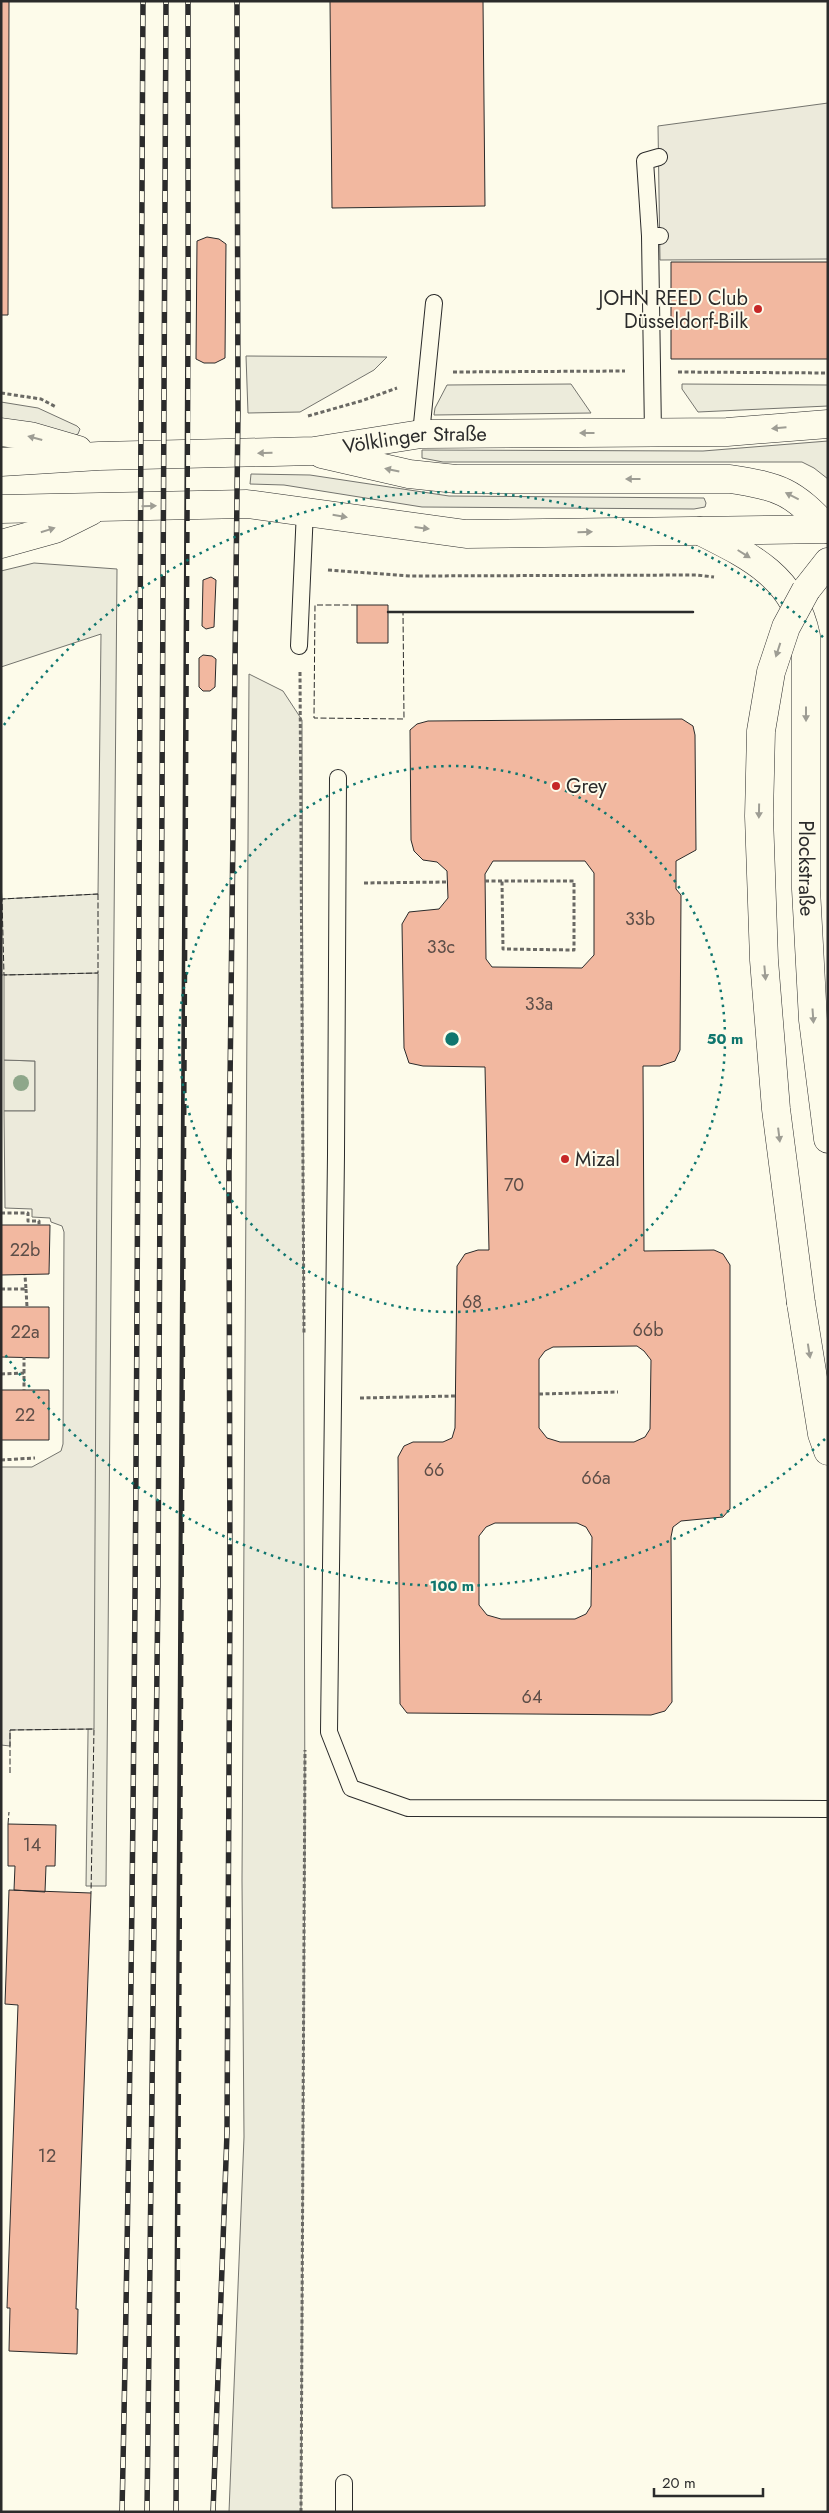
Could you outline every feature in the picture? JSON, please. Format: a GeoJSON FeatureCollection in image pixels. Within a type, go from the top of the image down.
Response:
{"type":"FeatureCollection","features":[{"type":"Feature","properties":{"kind":"main road","name":"Völklinger Straße"},"geometry":{"type":"LineString","coordinates":[[1,462],[99,456],[314,451],[421,434],[727,432],[828,424]]}},
{"type":"Feature","properties":{"kind":"main road"},"geometry":{"type":"LineString","coordinates":[[1,432],[30,436],[99,456]]}},
{"type":"Feature","properties":{"kind":"main road"},"geometry":{"type":"LineString","coordinates":[[314,451],[409,474],[456,479],[730,479],[771,485],[802,502],[828,529]]}},
{"type":"Feature","properties":{"kind":"main road"},"geometry":{"type":"LineString","coordinates":[[1,508],[247,504],[305,510],[374,522],[466,534],[828,529]]}},
{"type":"Feature","properties":{"kind":"main road"},"geometry":{"type":"LineString","coordinates":[[1,544],[55,528],[100,507]]}},
{"type":"Feature","properties":{"kind":"main road","name":"Plockstraße"},"geometry":{"type":"LineString","coordinates":[[700,531],[745,553],[772,574],[793,598],[801,614],[806,636],[806,889],[813,1020],[828,1139]]}},
{"type":"Feature","properties":{"kind":"main road"},"geometry":{"type":"LineString","coordinates":[[828,562],[806,590],[786,627],[771,672],[761,730],[759,816],[764,960],[776,1109],[801,1303],[822,1434],[828,1451]]}},
{"type":"Feature","properties":{"kind":"lane"},"geometry":{"type":"LineString","coordinates":[[653,433],[652,371],[655,236],[645,161],[659,157]]}},
{"type":"Feature","properties":{"kind":"lane"},"geometry":{"type":"LineString","coordinates":[[421,434],[434,303]]}},
{"type":"Feature","properties":{"kind":"lane"},"geometry":{"type":"LineString","coordinates":[[299,646],[305,510]]}},
{"type":"Feature","properties":{"kind":"lane"},"geometry":{"type":"LineString","coordinates":[[338,778],[334,1399],[329,1732],[351,1788],[408,1808],[828,1809]]}},
{"type":"Feature","properties":{"kind":"lane"},"geometry":{"type":"LineString","coordinates":[[344,2483],[344,2512]]}},
{"type":"Feature","properties":{"kind":"path","name":"Völklinger Straße"},"geometry":{"type":"LineString","coordinates":[[305,417],[361,401],[427,377],[449,372],[652,371],[828,373]]}},
{"type":"Feature","properties":{"kind":"path"},"geometry":{"type":"LineString","coordinates":[[323,562],[326,570],[410,576],[697,575],[722,578]]}},
{"type":"Feature","properties":{"kind":"path"},"geometry":{"type":"LineString","coordinates":[[485,881],[502,881],[574,881],[574,950],[503,949],[502,881]]}},
{"type":"Feature","properties":{"kind":"path"},"geometry":{"type":"LineString","coordinates":[[338,883],[447,882]]}},
{"type":"Feature","properties":{"kind":"path"},"geometry":{"type":"LineString","coordinates":[[1,1213],[28,1213],[28,1221],[39,1221],[39,1225]]}},
{"type":"Feature","properties":{"kind":"path"},"geometry":{"type":"LineString","coordinates":[[25,1275],[27,1307]]}},
{"type":"Feature","properties":{"kind":"path"},"geometry":{"type":"LineString","coordinates":[[1,1290],[26,1289]]}},
{"type":"Feature","properties":{"kind":"path"},"geometry":{"type":"LineString","coordinates":[[24,1357],[24,1390]]}},
{"type":"Feature","properties":{"kind":"path"},"geometry":{"type":"LineString","coordinates":[[1,1374],[24,1373]]}},
{"type":"Feature","properties":{"kind":"path"},"geometry":{"type":"LineString","coordinates":[[539,1394],[618,1392]]}},
{"type":"Feature","properties":{"kind":"path"},"geometry":{"type":"LineString","coordinates":[[334,1399],[455,1396]]}},
{"type":"Feature","properties":{"kind":"path"},"geometry":{"type":"LineString","coordinates":[[1,1460],[35,1458]]}},
{"type":"Feature","properties":{"kind":"shaded area"},"geometry":{"type":"Polygon","coordinates":[[[828,103],[828,259],[660,260],[658,126],[828,103]]]}},
{"type":"Feature","properties":{"kind":"shaded area"},"geometry":{"type":"Polygon","coordinates":[[[246,356],[387,357],[374,370],[300,412],[248,413],[246,356]]]}},
{"type":"Feature","properties":{"kind":"shaded area"},"geometry":{"type":"Polygon","coordinates":[[[571,384],[591,413],[434,415],[435,408],[447,385],[571,384]]]}},
{"type":"Feature","properties":{"kind":"shaded area"},"geometry":{"type":"Polygon","coordinates":[[[682,384],[828,385],[828,406],[698,412],[682,389],[682,384]]]}},
{"type":"Feature","properties":{"kind":"shaded area"},"geometry":{"type":"Polygon","coordinates":[[[1,402],[38,408],[80,429],[78,434],[74,436],[1,419],[1,402]]]}},
{"type":"Feature","properties":{"kind":"shaded area"},"geometry":{"type":"Polygon","coordinates":[[[828,441],[828,479],[814,468],[802,462],[443,462],[422,458],[422,450],[703,451],[828,441]]]}},
{"type":"Feature","properties":{"kind":"shaded area"},"geometry":{"type":"Polygon","coordinates":[[[251,474],[310,475],[449,496],[704,498],[706,503],[705,507],[694,509],[422,507],[284,485],[250,484],[251,474]]]}},
{"type":"Feature","properties":{"kind":"shaded area"},"geometry":{"type":"Polygon","coordinates":[[[34,563],[117,569],[106,1886],[86,1886],[98,974],[1,975],[1,885],[2,899],[98,894],[101,634],[1,667],[1,571],[34,563]]]}},
{"type":"Feature","properties":{"kind":"shaded area"},"geometry":{"type":"Polygon","coordinates":[[[249,674],[283,691],[302,720],[305,1839],[301,2512],[229,2512],[244,2137],[242,1880],[249,674]]]}},
{"type":"Feature","properties":{"kind":"shaded area"},"geometry":{"type":"Polygon","coordinates":[[[98,973],[94,1729],[10,1730],[10,1746],[1,1745],[1,1467],[32,1467],[61,1451],[63,1444],[64,1232],[62,1226],[51,1222],[50,1218],[32,1217],[32,1209],[5,1208],[4,1111],[35,1111],[35,1061],[4,1060],[4,975],[98,973]]]}},
{"type":"Feature","properties":{"kind":"shaded area"},"geometry":{"type":"Polygon","coordinates":[[[4,1060],[35,1061],[35,1111],[4,1111],[4,1060]]]}},
{"type":"Feature","properties":{"kind":"building"},"geometry":{"type":"Polygon","coordinates":[[[1,1],[9,1],[8,315],[1,315],[1,1]]]}},
{"type":"Feature","properties":{"kind":"building"},"geometry":{"type":"Polygon","coordinates":[[[330,1],[483,1],[485,206],[332,208],[330,1]]]}},
{"type":"Feature","properties":{"kind":"building"},"geometry":{"type":"Polygon","coordinates":[[[207,237],[219,239],[226,244],[225,358],[215,363],[204,363],[196,359],[197,241],[207,237]]]}},
{"type":"Feature","properties":{"kind":"building"},"geometry":{"type":"Polygon","coordinates":[[[671,262],[828,262],[828,359],[671,359],[671,262]]]}},
{"type":"Feature","properties":{"kind":"building"},"geometry":{"type":"Polygon","coordinates":[[[211,577],[216,580],[214,627],[206,629],[202,626],[203,580],[211,577]]]}},
{"type":"Feature","properties":{"kind":"building"},"geometry":{"type":"Polygon","coordinates":[[[357,605],[388,605],[388,643],[357,643],[357,605]]]}},
{"type":"Feature","properties":{"kind":"building"},"geometry":{"type":"Polygon","coordinates":[[[203,655],[212,656],[216,659],[215,687],[210,691],[203,691],[199,687],[199,658],[203,655]]]}},
{"type":"Feature","properties":{"kind":"building","name":"Mizal"},"geometry":{"type":"Polygon","coordinates":[[[682,719],[693,726],[695,735],[696,850],[676,861],[676,889],[681,895],[680,1050],[675,1061],[660,1066],[643,1066],[644,1251],[714,1250],[723,1254],[730,1265],[730,1509],[723,1517],[681,1521],[673,1527],[671,1537],[672,1702],[665,1711],[651,1715],[407,1713],[400,1704],[398,1457],[404,1446],[413,1442],[443,1442],[452,1438],[455,1428],[457,1266],[465,1254],[478,1250],[489,1250],[485,1067],[423,1066],[409,1063],[404,1048],[402,924],[409,912],[439,909],[448,898],[447,871],[437,862],[423,860],[414,851],[411,840],[410,730],[417,724],[428,721],[682,719]],[[493,861],[485,874],[486,959],[492,967],[582,968],[594,955],[594,873],[585,861],[493,861]],[[637,1346],[553,1347],[545,1351],[539,1359],[539,1428],[547,1438],[560,1442],[634,1442],[645,1437],[650,1429],[651,1360],[644,1351],[637,1346]],[[495,1523],[486,1527],[479,1536],[479,1605],[487,1615],[501,1619],[575,1619],[586,1614],[591,1606],[592,1537],[586,1527],[577,1523],[495,1523]]]}},
{"type":"Feature","properties":{"kind":"building"},"geometry":{"type":"Polygon","coordinates":[[[1,1225],[50,1225],[49,1274],[1,1275],[1,1225]]]}},
{"type":"Feature","properties":{"kind":"building"},"geometry":{"type":"Polygon","coordinates":[[[1,1307],[49,1307],[49,1358],[1,1357],[1,1307]]]}},
{"type":"Feature","properties":{"kind":"building"},"geometry":{"type":"Polygon","coordinates":[[[1,1390],[49,1390],[49,1440],[1,1440],[1,1390]]]}},
{"type":"Feature","properties":{"kind":"building"},"geometry":{"type":"Polygon","coordinates":[[[8,1824],[56,1825],[55,1866],[46,1866],[45,1892],[14,1890],[15,1866],[8,1866],[8,1824]]]}},
{"type":"Feature","properties":{"kind":"building"},"geometry":{"type":"Polygon","coordinates":[[[9,1890],[91,1893],[76,2309],[78,2309],[77,2354],[9,2351],[10,2308],[7,2308],[18,2005],[5,2004],[9,1890]]]}},
{"type":"Feature","properties":{"kind":"railway"},"geometry":{"type":"LineString","coordinates":[[122,2512],[128,2198],[135,1570],[143,1]]}},
{"type":"Feature","properties":{"kind":"railway"},"geometry":{"type":"LineString","coordinates":[[147,2512],[158,1586],[166,1]]}},
{"type":"Feature","properties":{"kind":"railway"},"geometry":{"type":"LineString","coordinates":[[176,2512],[186,1256],[188,1]]}},
{"type":"Feature","properties":{"kind":"railway"},"geometry":{"type":"LineString","coordinates":[[213,2512],[227,2133],[230,1595],[229,1168],[238,411],[237,1]]}},
{"type":"Feature","properties":{"kind":"fence"},"geometry":{"type":"LineString","coordinates":[[357,605],[315,605],[314,718],[404,719],[403,612]]}},
{"type":"Feature","properties":{"kind":"fence"},"geometry":{"type":"LineString","coordinates":[[98,894],[98,973],[4,975],[2,899],[98,894]]}},
{"type":"Feature","properties":{"kind":"fence"},"geometry":{"type":"LineString","coordinates":[[10,1773],[10,1730],[94,1729],[91,1893]]}},
{"type":"Feature","properties":{"kind":"fence"},"geometry":{"type":"LineString","coordinates":[[8,1824],[9,1812]]}},
{"type":"Feature","properties":{"kind":"wall"},"geometry":{"type":"LineString","coordinates":[[388,612],[693,612]]}},
{"type":"Feature","properties":{"kind":"place","name":"JOHN REED Club Düsseldorf-Bilk"},"geometry":{"type":"Point","coordinates":[758,309]}},
{"type":"Feature","properties":{"kind":"place","name":"Grey"},"geometry":{"type":"Point","coordinates":[556,786]}},
{"type":"Feature","properties":{"kind":"place","name":"Mizal"},"geometry":{"type":"Point","coordinates":[565,1159]}}]}
